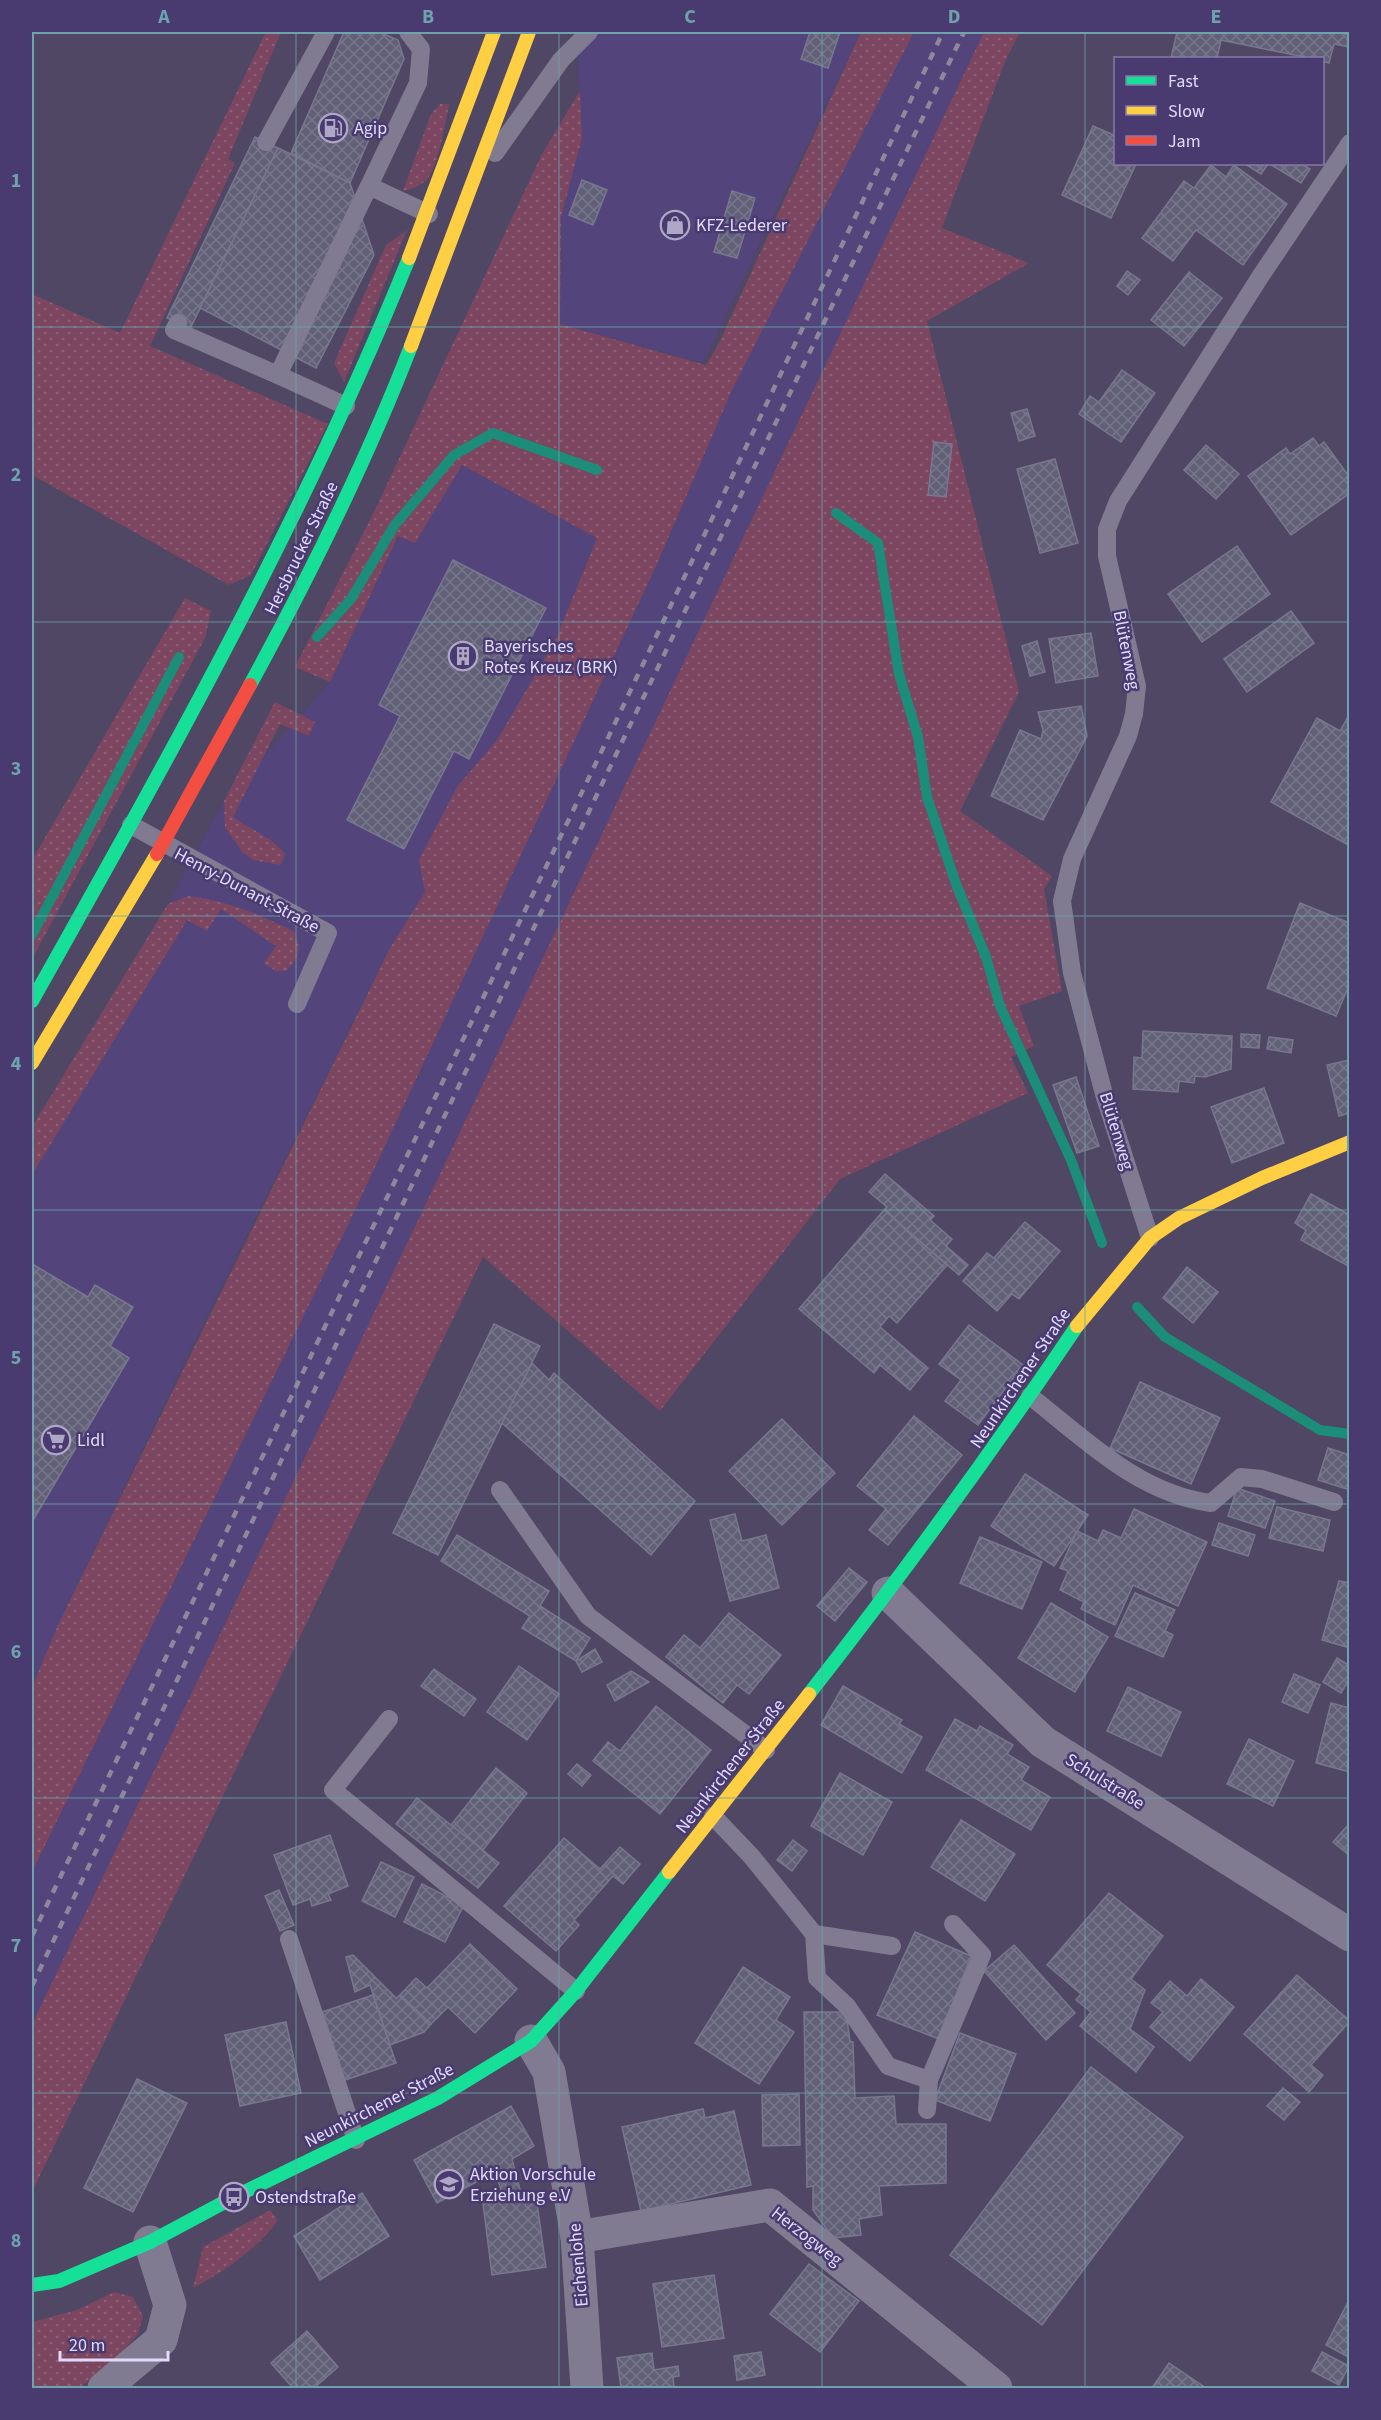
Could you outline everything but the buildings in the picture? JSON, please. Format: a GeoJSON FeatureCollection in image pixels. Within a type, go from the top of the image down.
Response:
{"type":"FeatureCollection","features":[{"type":"Feature","properties":{"kind":"main road","name":"Hersbrucker Straße"},"geometry":{"type":"LineString","coordinates":[[32,1001],[201,697],[346,406],[429,214],[494,32]]}},
{"type":"Feature","properties":{"kind":"main road","name":"Hersbrucker Straße"},"geometry":{"type":"LineString","coordinates":[[32,1063],[163,844],[299,595],[357,475],[406,358],[529,32]]}},
{"type":"Feature","properties":{"kind":"main road","name":"Neunkirchener Straße"},"geometry":{"type":"LineString","coordinates":[[32,2285],[59,2281],[150,2242],[234,2196],[356,2140],[438,2098],[531,2041],[576,1991],[888,1593],[998,1444],[1088,1310],[1150,1238],[1179,1218],[1262,1178],[1350,1142]]}},
{"type":"Feature","properties":{"kind":"street","name":"Schulstraße"},"geometry":{"type":"LineString","coordinates":[[888,1593],[1044,1742],[1350,1935]]}},
{"type":"Feature","properties":{"kind":"street","name":"Eichenlohe"},"geometry":{"type":"LineString","coordinates":[[531,2041],[549,2072],[577,2237],[587,2388]]}},
{"type":"Feature","properties":{"kind":"street","name":"Herzogweg"},"geometry":{"type":"LineString","coordinates":[[577,2237],[770,2205],[996,2388]]}},
{"type":"Feature","properties":{"kind":"street"},"geometry":{"type":"LineString","coordinates":[[104,2388],[161,2340],[170,2306],[150,2242]]}},
{"type":"Feature","properties":{"kind":"lane"},"geometry":{"type":"LineString","coordinates":[[266,142],[326,32]]}},
{"type":"Feature","properties":{"kind":"lane"},"geometry":{"type":"LineString","coordinates":[[278,375],[418,83],[421,48],[408,32]]}},
{"type":"Feature","properties":{"kind":"lane"},"geometry":{"type":"LineString","coordinates":[[471,186],[561,60],[589,32]]}},
{"type":"Feature","properties":{"kind":"lane","name":"Blütenweg"},"geometry":{"type":"LineString","coordinates":[[1150,1238],[1104,1094],[1072,973],[1062,901],[1072,859],[1128,736],[1134,714],[1137,686],[1107,556],[1107,529],[1118,501],[1350,143]]}},
{"type":"Feature","properties":{"kind":"lane"},"geometry":{"type":"LineString","coordinates":[[369,186],[429,214]]}},
{"type":"Feature","properties":{"kind":"lane"},"geometry":{"type":"LineString","coordinates":[[178,323],[174,330],[346,406]]}},
{"type":"Feature","properties":{"kind":"lane","name":"Henry-Dunant-Straße"},"geometry":{"type":"LineString","coordinates":[[131,825],[328,933],[297,1004]]}},
{"type":"Feature","properties":{"kind":"lane"},"geometry":{"type":"LineString","coordinates":[[1030,1396],[1128,1473],[1190,1500],[1210,1503],[1241,1477],[1262,1479],[1334,1502]]}},
{"type":"Feature","properties":{"kind":"lane"},"geometry":{"type":"LineString","coordinates":[[500,1490],[588,1616],[766,1750]]}},
{"type":"Feature","properties":{"kind":"lane"},"geometry":{"type":"LineString","coordinates":[[389,1719],[333,1790],[576,1991]]}},
{"type":"Feature","properties":{"kind":"lane"},"geometry":{"type":"LineString","coordinates":[[713,1816],[752,1857],[814,1934],[817,1978],[847,2006],[888,2066],[929,2080]]}},
{"type":"Feature","properties":{"kind":"lane"},"geometry":{"type":"LineString","coordinates":[[927,2110],[929,2080],[982,1955],[953,1924]]}},
{"type":"Feature","properties":{"kind":"lane"},"geometry":{"type":"LineString","coordinates":[[814,1934],[892,1946]]}},
{"type":"Feature","properties":{"kind":"lane"},"geometry":{"type":"LineString","coordinates":[[289,1939],[356,2140]]}},
{"type":"Feature","properties":{"kind":"shaded area"},"geometry":{"type":"Polygon","coordinates":[[[266,32],[281,32],[228,159],[235,163],[150,346],[328,424],[251,575],[229,585],[32,475],[32,294],[120,333],[266,32]]]}},
{"type":"Feature","properties":{"kind":"shaded area"},"geometry":{"type":"Polygon","coordinates":[[[576,32],[861,32],[703,363],[560,324],[561,217],[582,138],[576,32]]]}},
{"type":"Feature","properties":{"kind":"shaded area"},"geometry":{"type":"Polygon","coordinates":[[[861,32],[914,32],[732,390],[657,564],[347,1227],[32,1872],[32,1687],[58,1625],[390,948],[425,892],[419,860],[457,787],[497,740],[555,641],[597,538],[462,465],[415,543],[398,536],[330,682],[295,667],[374,512],[542,154],[580,91],[582,138],[561,217],[560,324],[706,365],[719,343],[861,32]]]}},
{"type":"Feature","properties":{"kind":"shaded area"},"geometry":{"type":"Polygon","coordinates":[[[914,32],[984,32],[289,1491],[32,2024],[32,1872],[347,1227],[657,564],[732,390],[914,32]]]}},
{"type":"Feature","properties":{"kind":"shaded area"},"geometry":{"type":"Polygon","coordinates":[[[984,32],[1020,32],[1006,59],[942,228],[1029,263],[927,321],[1019,692],[960,811],[1052,876],[1044,889],[1062,991],[1019,1006],[1034,1046],[1011,1057],[1028,1093],[840,1179],[660,1411],[483,1257],[32,2192],[32,2024],[289,1491],[984,32]]]}},
{"type":"Feature","properties":{"kind":"shaded area"},"geometry":{"type":"Polygon","coordinates":[[[440,104],[449,104],[432,172],[422,183],[403,191],[431,114],[440,104]]]}},
{"type":"Feature","properties":{"kind":"shaded area"},"geometry":{"type":"Polygon","coordinates":[[[407,230],[344,382],[334,363],[386,245],[407,230]]]}},
{"type":"Feature","properties":{"kind":"shaded area"},"geometry":{"type":"Polygon","coordinates":[[[462,465],[597,538],[555,640],[497,740],[457,787],[425,892],[390,948],[206,1318],[58,1625],[32,1687],[32,1130],[168,904],[224,801],[330,682],[399,535],[415,542],[462,465]]]}},
{"type":"Feature","properties":{"kind":"shaded area"},"geometry":{"type":"Polygon","coordinates":[[[185,598],[211,611],[205,638],[32,959],[32,860],[185,598]]]}},
{"type":"Feature","properties":{"kind":"shaded area"},"geometry":{"type":"Polygon","coordinates":[[[275,702],[315,722],[309,736],[280,724],[233,817],[280,848],[285,854],[281,865],[253,860],[242,852],[225,827],[224,801],[275,702]]]}},
{"type":"Feature","properties":{"kind":"shaded area"},"geometry":{"type":"Polygon","coordinates":[[[188,896],[217,901],[243,909],[295,932],[299,949],[294,962],[286,971],[276,971],[264,963],[276,946],[221,909],[207,931],[187,920],[32,1175],[32,1127],[168,904],[188,896]]]}},
{"type":"Feature","properties":{"kind":"shaded area"},"geometry":{"type":"Polygon","coordinates":[[[270,2210],[278,2220],[261,2240],[216,2275],[193,2288],[203,2247],[270,2210]]]}},
{"type":"Feature","properties":{"kind":"shaded area"},"geometry":{"type":"Polygon","coordinates":[[[114,2292],[133,2297],[143,2316],[138,2334],[115,2360],[79,2388],[32,2388],[32,2322],[77,2310],[114,2292]]]}},
{"type":"Feature","properties":{"kind":"waterway"},"geometry":{"type":"LineString","coordinates":[[317,637],[351,599],[394,526],[454,455],[493,433],[597,470]]}},
{"type":"Feature","properties":{"kind":"waterway"},"geometry":{"type":"LineString","coordinates":[[836,513],[878,543],[899,674],[918,737],[927,797],[956,884],[986,957],[1000,1006],[1071,1160],[1102,1243]]}},
{"type":"Feature","properties":{"kind":"waterway"},"geometry":{"type":"LineString","coordinates":[[32,935],[179,657]]}},
{"type":"Feature","properties":{"kind":"waterway"},"geometry":{"type":"LineString","coordinates":[[1137,1307],[1165,1337],[1320,1430],[1350,1434]]}},
{"type":"Feature","properties":{"kind":"railway"},"geometry":{"type":"LineString","coordinates":[[32,1936],[607,740],[943,32]]}},
{"type":"Feature","properties":{"kind":"railway"},"geometry":{"type":"LineString","coordinates":[[32,1986],[621,744],[964,32]]}},
{"type":"Feature","properties":{"kind":"traffic: fast"},"geometry":{"type":"LineString","coordinates":[[32,1001],[184,728],[280,543],[369,354],[409,258]]}},
{"type":"Feature","properties":{"kind":"traffic: fast"},"geometry":{"type":"LineString","coordinates":[[250,685],[336,518],[394,390],[411,346]]}},
{"type":"Feature","properties":{"kind":"traffic: fast"},"geometry":{"type":"LineString","coordinates":[[809,1694],[879,1604],[1077,1326]]}},
{"type":"Feature","properties":{"kind":"traffic: fast"},"geometry":{"type":"LineString","coordinates":[[32,2285],[59,2281],[150,2242],[234,2197],[438,2098],[531,2041],[576,1991],[669,1872]]}},
{"type":"Feature","properties":{"kind":"traffic: slow"},"geometry":{"type":"LineString","coordinates":[[409,258],[494,32]]}},
{"type":"Feature","properties":{"kind":"traffic: slow"},"geometry":{"type":"LineString","coordinates":[[411,346],[529,32]]}},
{"type":"Feature","properties":{"kind":"traffic: slow"},"geometry":{"type":"LineString","coordinates":[[32,1063],[157,854]]}},
{"type":"Feature","properties":{"kind":"traffic: slow"},"geometry":{"type":"LineString","coordinates":[[1077,1326],[1150,1238],[1179,1218],[1262,1178],[1350,1142]]}},
{"type":"Feature","properties":{"kind":"traffic: slow"},"geometry":{"type":"LineString","coordinates":[[669,1872],[809,1694]]}},
{"type":"Feature","properties":{"kind":"traffic: jam"},"geometry":{"type":"LineString","coordinates":[[157,854],[250,685]]}},
{"type":"Feature","properties":{"kind":"place","name":"Agip"},"geometry":{"type":"Point","coordinates":[333,128]}},
{"type":"Feature","properties":{"kind":"place","name":"KFZ-Lederer"},"geometry":{"type":"Point","coordinates":[675,225]}},
{"type":"Feature","properties":{"kind":"place","name":"Bayerisches Rotes Kreuz (BRK)"},"geometry":{"type":"Point","coordinates":[463,656]}},
{"type":"Feature","properties":{"kind":"place","name":"Lidl"},"geometry":{"type":"Point","coordinates":[56,1440]}},
{"type":"Feature","properties":{"kind":"place","name":"Aktion Vorschule Erziehung e.V"},"geometry":{"type":"Point","coordinates":[449,2184]}},
{"type":"Feature","properties":{"kind":"place","name":"Ostendstraße"},"geometry":{"type":"Point","coordinates":[234,2197]}}]}
